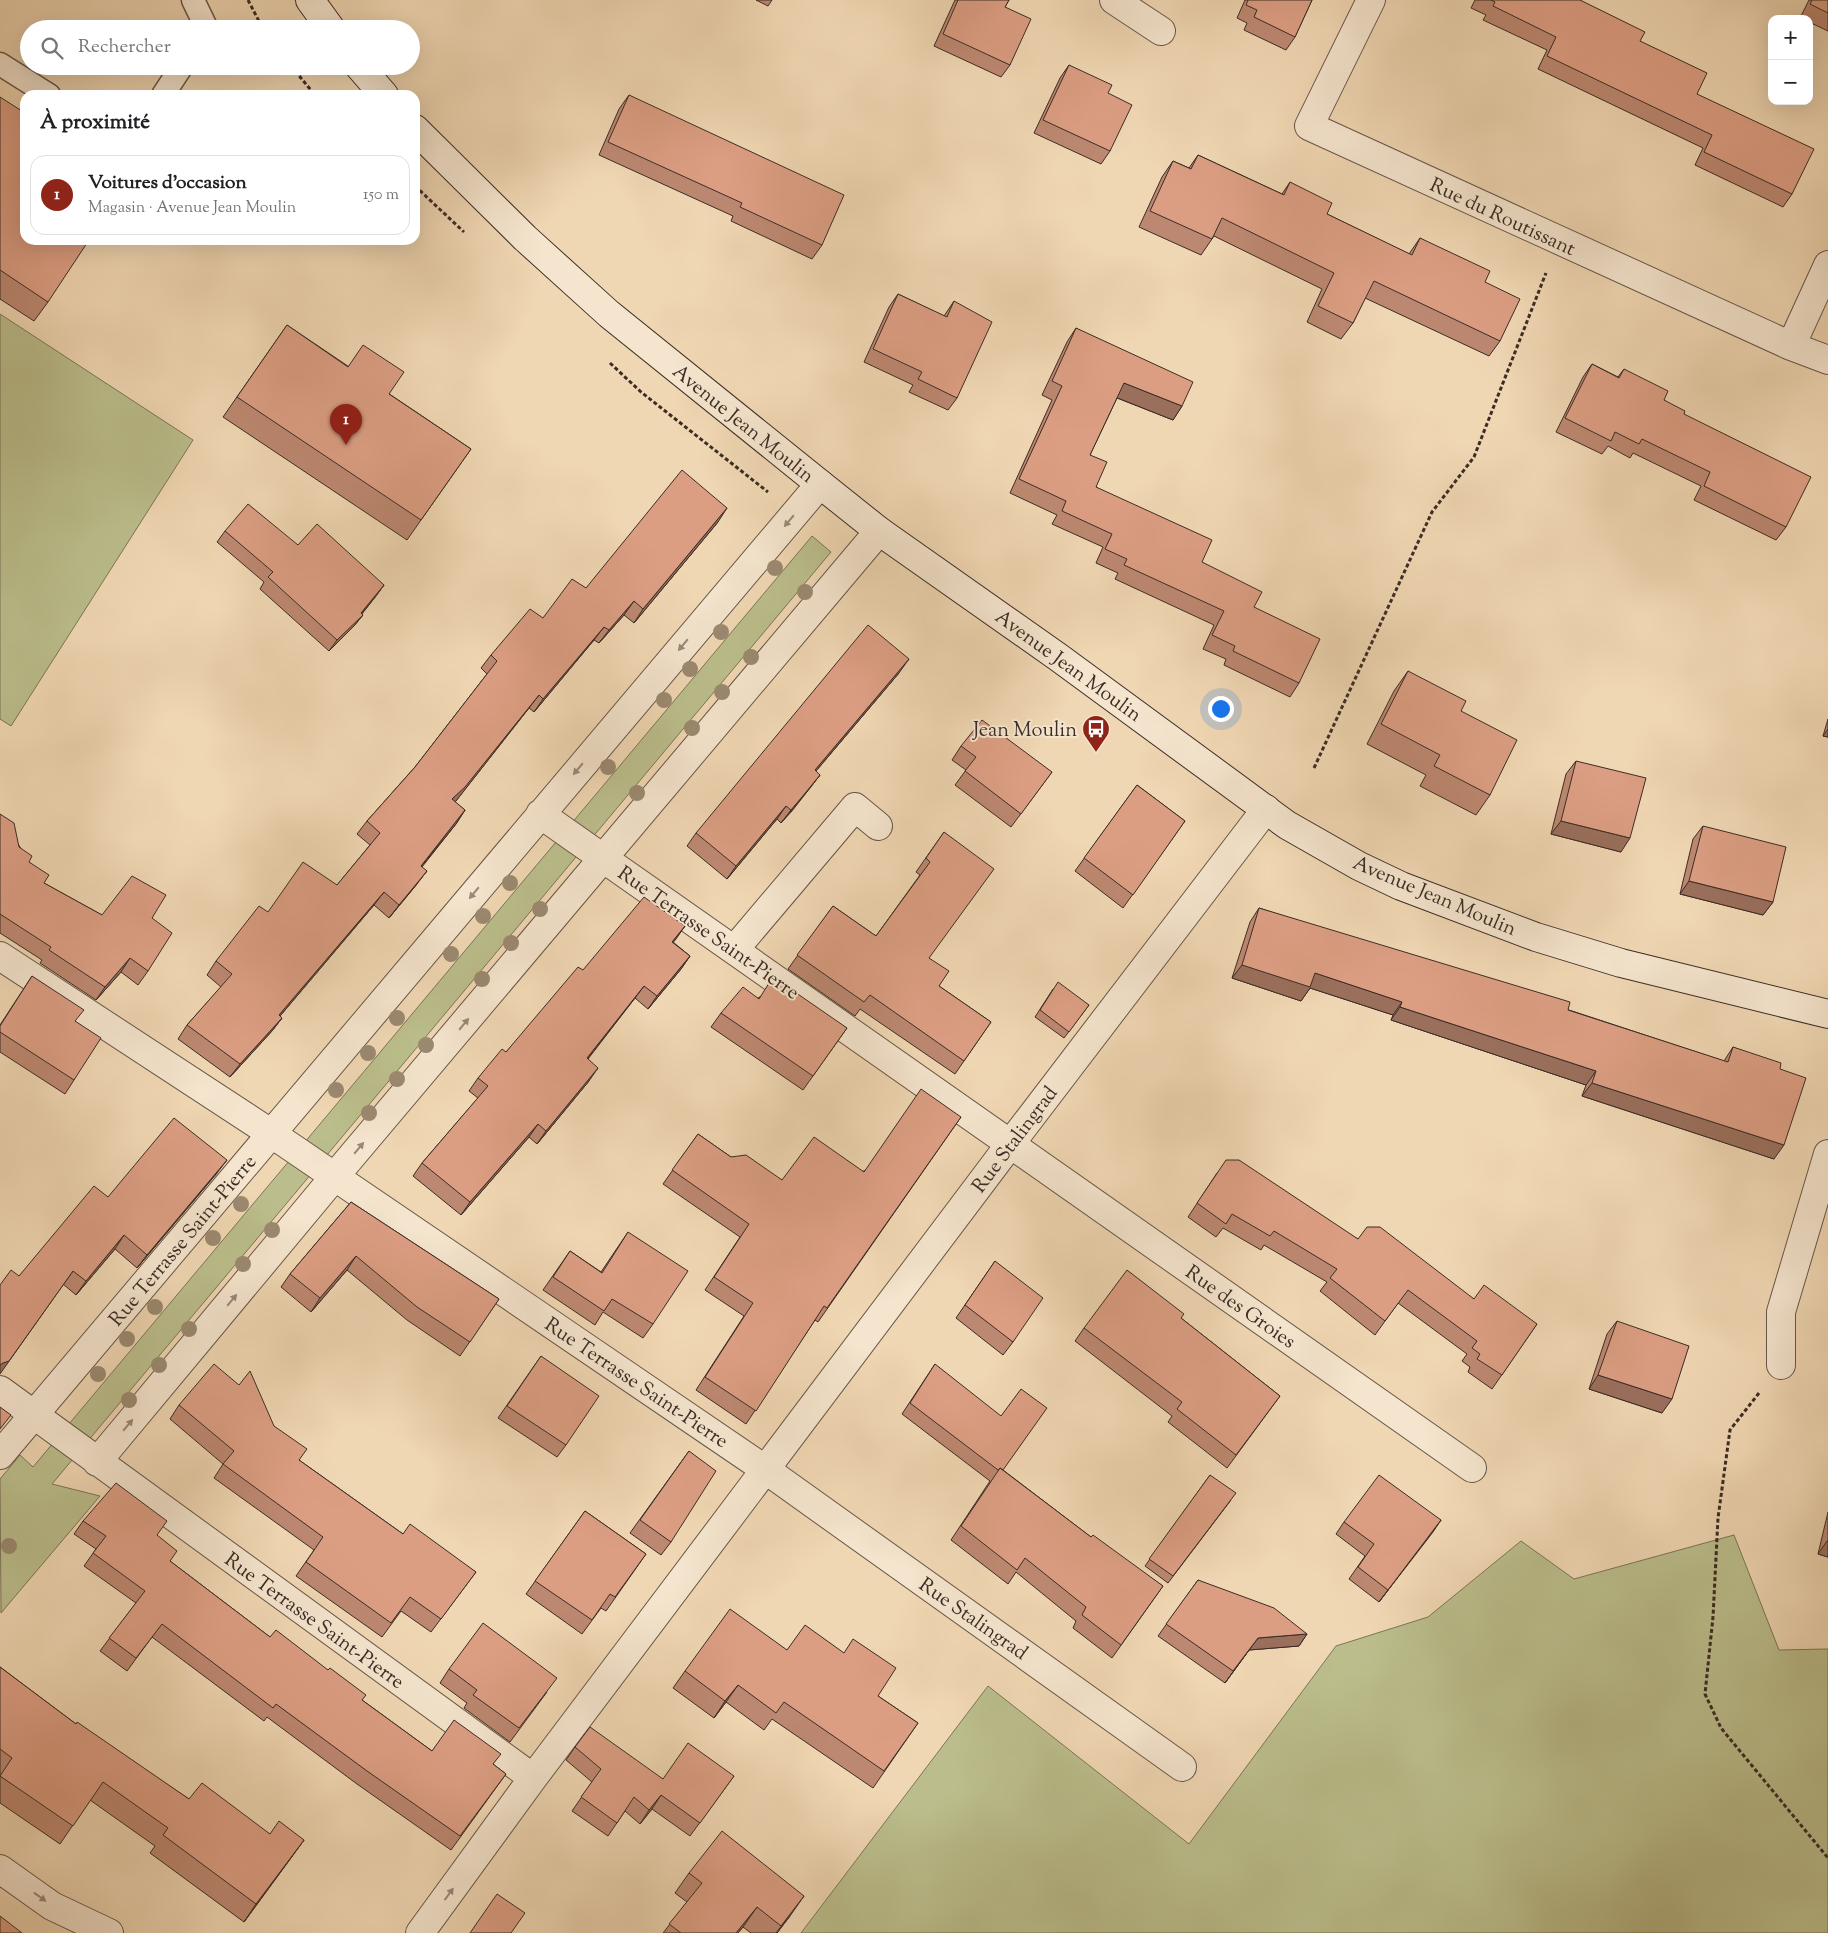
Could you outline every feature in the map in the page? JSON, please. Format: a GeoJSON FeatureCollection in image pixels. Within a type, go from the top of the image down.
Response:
{"type":"FeatureCollection","features":[{"type":"Feature","properties":{"kind":"street"},"geometry":{"type":"LineString","coordinates":[[310,0],[324,20]]}},
{"type":"Feature","properties":{"kind":"street"},"geometry":{"type":"LineString","coordinates":[[1114,0],[1161,31]]}},
{"type":"Feature","properties":{"kind":"street","name":"Rue du Routissant"},"geometry":{"type":"LineString","coordinates":[[1371,0],[1309,126],[1558,242],[1791,346],[1828,360]]}},
{"type":"Feature","properties":{"kind":"street"},"geometry":{"type":"LineString","coordinates":[[367,75],[380,90]]}},
{"type":"Feature","properties":{"kind":"street","name":"Avenue Jean Moulin"},"geometry":{"type":"LineString","coordinates":[[420,134],[525,238],[609,314],[820,484],[879,530],[1058,656],[1287,825],[1359,866],[1466,912],[1621,963],[1828,1014]]}},
{"type":"Feature","properties":{"kind":"street"},"geometry":{"type":"LineString","coordinates":[[1791,346],[1828,265]]}},
{"type":"Feature","properties":{"kind":"street","name":"Rue Terrasse Saint-Pierre"},"geometry":{"type":"LineString","coordinates":[[34,1415],[820,484]]}},
{"type":"Feature","properties":{"kind":"street","name":"Rue Terrasse Saint-Pierre"},"geometry":{"type":"LineString","coordinates":[[97,1462],[335,1176],[604,859],[879,530]]}},
{"type":"Feature","properties":{"kind":"street"},"geometry":{"type":"LineString","coordinates":[[734,950],[855,807],[878,826]]}},
{"type":"Feature","properties":{"kind":"street","name":"Rue Stalingrad"},"geometry":{"type":"LineString","coordinates":[[420,1933],[533,1778],[1011,1143],[1266,810]]}},
{"type":"Feature","properties":{"kind":"street","name":"Rue Terrasse Saint-Pierre"},"geometry":{"type":"LineString","coordinates":[[540,814],[1011,1143]]}},
{"type":"Feature","properties":{"kind":"street","name":"Rue Terrasse Saint-Pierre"},"geometry":{"type":"LineString","coordinates":[[0,956],[335,1176],[766,1470]]}},
{"type":"Feature","properties":{"kind":"street","name":"Rue des Groies"},"geometry":{"type":"LineString","coordinates":[[1011,1143],[1472,1468]]}},
{"type":"Feature","properties":{"kind":"street"},"geometry":{"type":"LineString","coordinates":[[1781,1365],[1780,1312],[1828,1154]]}},
{"type":"Feature","properties":{"kind":"street","name":"Rue Terrasse Saint-Pierre"},"geometry":{"type":"LineString","coordinates":[[0,1390],[533,1778]]}},
{"type":"Feature","properties":{"kind":"street"},"geometry":{"type":"LineString","coordinates":[[0,1455],[34,1415]]}},
{"type":"Feature","properties":{"kind":"street","name":"Rue Stalingrad"},"geometry":{"type":"LineString","coordinates":[[766,1470],[1182,1767]]}},
{"type":"Feature","properties":{"kind":"street"},"geometry":{"type":"LineString","coordinates":[[0,1869],[52,1906],[109,1933]]}},
{"type":"Feature","properties":{"kind":"lane"},"geometry":{"type":"LineString","coordinates":[[193,0],[203,20]]}},
{"type":"Feature","properties":{"kind":"lane"},"geometry":{"type":"LineString","coordinates":[[0,64],[41,90]]}},
{"type":"Feature","properties":{"kind":"lane"},"geometry":{"type":"LineString","coordinates":[[166,90],[176,75]]}},
{"type":"Feature","properties":{"kind":"path"},"geometry":{"type":"LineString","coordinates":[[248,0],[258,20]]}},
{"type":"Feature","properties":{"kind":"path"},"geometry":{"type":"LineString","coordinates":[[298,75],[311,90]]}},
{"type":"Feature","properties":{"kind":"path"},"geometry":{"type":"LineString","coordinates":[[1314,768],[1432,512],[1474,457],[1558,242]]}},
{"type":"Feature","properties":{"kind":"path"},"geometry":{"type":"LineString","coordinates":[[1781,1365],[1730,1430],[1718,1518],[1713,1617],[1705,1694],[1721,1728],[1828,1858]]}},
{"type":"Feature","properties":{"kind":"green space"},"geometry":{"type":"Polygon","coordinates":[[[0,314],[193,440],[11,726],[0,719],[0,314]]]}},
{"type":"Feature","properties":{"kind":"green space"},"geometry":{"type":"Polygon","coordinates":[[[812,536],[831,552],[52,1484],[100,1496],[1,1613],[0,1479],[20,1455],[33,1467],[812,536]]]}},
{"type":"Feature","properties":{"kind":"green space"},"geometry":{"type":"Polygon","coordinates":[[[1734,1535],[1779,1650],[1828,1649],[1828,1933],[801,1933],[988,1686],[1189,1844],[1336,1646],[1428,1617],[1521,1541],[1574,1579],[1734,1535]]]}},
{"type":"Feature","properties":{"kind":"building"},"geometry":{"type":"Polygon","coordinates":[[[958,0],[1009,0],[1005,7],[1031,19],[1010,65],[943,34],[958,0]]]}},
{"type":"Feature","properties":{"kind":"building"},"geometry":{"type":"Polygon","coordinates":[[[1248,0],[1312,0],[1295,37],[1254,17],[1257,10],[1246,5],[1248,0]]]}},
{"type":"Feature","properties":{"kind":"building"},"geometry":{"type":"Polygon","coordinates":[[[1491,0],[1580,0],[1645,32],[1640,41],[1707,73],[1697,94],[1814,149],[1792,194],[1704,152],[1712,135],[1547,56],[1556,37],[1493,6],[1495,2],[1491,0]]]}},
{"type":"Feature","properties":{"kind":"building"},"geometry":{"type":"Polygon","coordinates":[[[1812,0],[1828,0],[1828,13],[1810,4],[1812,0]]]}},
{"type":"Feature","properties":{"kind":"building"},"geometry":{"type":"Polygon","coordinates":[[[1069,65],[1112,85],[1108,93],[1132,105],[1110,151],[1043,120],[1069,65]]]}},
{"type":"Feature","properties":{"kind":"building"},"geometry":{"type":"Polygon","coordinates":[[[629,95],[844,195],[822,245],[740,207],[742,203],[608,142],[629,95]]]}},
{"type":"Feature","properties":{"kind":"building"},"geometry":{"type":"Polygon","coordinates":[[[0,97],[20,110],[20,245],[86,245],[48,302],[0,270],[0,97]]]}},
{"type":"Feature","properties":{"kind":"building"},"geometry":{"type":"Polygon","coordinates":[[[1198,155],[1284,195],[1290,182],[1332,203],[1327,214],[1412,255],[1420,238],[1490,271],[1485,282],[1520,299],[1500,341],[1374,281],[1353,323],[1318,306],[1334,273],[1222,218],[1212,239],[1150,211],[1173,161],[1191,169],[1198,155]]]}},
{"type":"Feature","properties":{"kind":"building"},"geometry":{"type":"Polygon","coordinates":[[[898,294],[947,317],[954,301],[992,322],[957,398],[918,379],[922,372],[873,349],[898,294]]]}},
{"type":"Feature","properties":{"kind":"building"},"geometry":{"type":"Polygon","coordinates":[[[287,325],[348,367],[363,345],[404,372],[389,394],[471,449],[421,520],[237,397],[287,325]]]}},
{"type":"Feature","properties":{"kind":"building"},"geometry":{"type":"Polygon","coordinates":[[[1076,328],[1193,382],[1182,406],[1124,383],[1090,455],[1107,462],[1096,487],[1212,540],[1202,562],[1262,592],[1254,607],[1320,639],[1299,683],[1233,651],[1235,646],[1212,635],[1224,611],[1124,565],[1127,559],[1105,549],[1112,534],[1062,511],[1066,501],[1019,479],[1062,386],[1052,381],[1076,328]]]}},
{"type":"Feature","properties":{"kind":"building"},"geometry":{"type":"Polygon","coordinates":[[[1592,364],[1619,378],[1624,369],[1668,391],[1664,400],[1685,411],[1684,414],[1811,477],[1786,527],[1704,486],[1710,472],[1642,439],[1639,444],[1615,432],[1611,441],[1565,418],[1592,364]]]}},
{"type":"Feature","properties":{"kind":"building"},"geometry":{"type":"Polygon","coordinates":[[[682,470],[727,508],[643,609],[634,601],[609,630],[604,627],[543,699],[539,695],[465,787],[452,799],[465,810],[421,866],[427,871],[399,905],[384,892],[279,1015],[282,1018],[240,1064],[187,1025],[232,974],[216,961],[259,906],[268,912],[303,862],[337,885],[380,833],[367,821],[415,767],[497,661],[491,655],[530,609],[543,618],[572,579],[586,588],[682,470]]]}},
{"type":"Feature","properties":{"kind":"building"},"geometry":{"type":"Polygon","coordinates":[[[248,504],[298,545],[317,524],[384,585],[361,613],[363,615],[337,640],[268,577],[273,572],[225,531],[248,504]]]}},
{"type":"Feature","properties":{"kind":"building"},"geometry":{"type":"Polygon","coordinates":[[[868,625],[909,659],[815,770],[820,775],[802,797],[791,810],[786,806],[736,866],[696,833],[868,625]]]}},
{"type":"Feature","properties":{"kind":"building"},"geometry":{"type":"Polygon","coordinates":[[[1408,671],[1466,701],[1461,711],[1517,740],[1490,795],[1434,766],[1440,755],[1381,724],[1408,671]]]}},
{"type":"Feature","properties":{"kind":"building"},"geometry":{"type":"Polygon","coordinates":[[[982,720],[1052,772],[1021,814],[965,771],[976,757],[961,746],[982,720]]]}},
{"type":"Feature","properties":{"kind":"building"},"geometry":{"type":"Polygon","coordinates":[[[1576,761],[1646,778],[1630,838],[1561,821],[1576,761]]]}},
{"type":"Feature","properties":{"kind":"building"},"geometry":{"type":"Polygon","coordinates":[[[1137,785],[1185,821],[1133,895],[1084,858],[1137,785]]]}},
{"type":"Feature","properties":{"kind":"building"},"geometry":{"type":"Polygon","coordinates":[[[0,814],[14,823],[19,847],[32,856],[29,862],[49,875],[44,883],[102,915],[132,876],[166,895],[152,918],[172,933],[148,971],[130,958],[105,987],[49,950],[51,947],[0,914],[0,814]]]}},
{"type":"Feature","properties":{"kind":"building"},"geometry":{"type":"Polygon","coordinates":[[[1703,826],[1786,847],[1773,902],[1689,881],[1703,826]]]}},
{"type":"Feature","properties":{"kind":"building"},"geometry":{"type":"Polygon","coordinates":[[[944,832],[994,869],[929,958],[949,971],[939,986],[991,1022],[964,1061],[870,995],[864,1002],[797,955],[833,906],[876,936],[930,862],[926,858],[944,832]]]}},
{"type":"Feature","properties":{"kind":"building"},"geometry":{"type":"Polygon","coordinates":[[[644,897],[685,926],[672,942],[690,956],[657,996],[644,986],[587,1058],[598,1068],[546,1131],[538,1124],[470,1202],[422,1163],[488,1086],[478,1078],[502,1049],[506,1052],[578,967],[583,970],[644,897]]]}},
{"type":"Feature","properties":{"kind":"building"},"geometry":{"type":"Polygon","coordinates":[[[1259,908],[1570,1002],[1568,1010],[1728,1062],[1733,1047],[1781,1063],[1780,1069],[1806,1078],[1784,1145],[1592,1083],[1596,1071],[1400,1007],[1402,1002],[1315,973],[1310,987],[1242,965],[1259,908]]]}},
{"type":"Feature","properties":{"kind":"building"},"geometry":{"type":"Polygon","coordinates":[[[32,976],[84,1010],[75,1021],[101,1038],[74,1080],[0,1032],[0,1026],[32,976]]]}},
{"type":"Feature","properties":{"kind":"building"},"geometry":{"type":"Polygon","coordinates":[[[779,981],[847,1028],[813,1076],[721,1013],[743,987],[759,999],[769,983],[775,987],[779,981]]]}},
{"type":"Feature","properties":{"kind":"building"},"geometry":{"type":"Polygon","coordinates":[[[1058,982],[1089,1005],[1069,1032],[1040,1010],[1058,982]]]}},
{"type":"Feature","properties":{"kind":"building"},"geometry":{"type":"Polygon","coordinates":[[[921,1089],[961,1117],[827,1308],[824,1306],[756,1411],[705,1377],[753,1303],[714,1277],[749,1224],[672,1170],[698,1134],[731,1157],[746,1155],[782,1180],[814,1137],[864,1172],[921,1089]]]}},
{"type":"Feature","properties":{"kind":"building"},"geometry":{"type":"Polygon","coordinates":[[[174,1118],[227,1160],[147,1255],[124,1235],[86,1281],[73,1271],[9,1361],[0,1365],[0,1285],[11,1270],[19,1276],[94,1186],[108,1197],[174,1118]]]}},
{"type":"Feature","properties":{"kind":"building"},"geometry":{"type":"Polygon","coordinates":[[[1226,1160],[1239,1160],[1358,1239],[1367,1227],[1380,1227],[1474,1299],[1484,1285],[1537,1324],[1502,1375],[1477,1359],[1480,1354],[1472,1348],[1477,1341],[1408,1290],[1385,1321],[1330,1278],[1337,1269],[1274,1231],[1270,1236],[1232,1214],[1226,1224],[1197,1203],[1226,1160]]]}},
{"type":"Feature","properties":{"kind":"building"},"geometry":{"type":"Polygon","coordinates":[[[351,1202],[499,1299],[470,1342],[417,1307],[356,1256],[320,1298],[290,1274],[351,1202]]]}},
{"type":"Feature","properties":{"kind":"building"},"geometry":{"type":"Polygon","coordinates":[[[628,1232],[688,1271],[653,1324],[612,1299],[604,1311],[553,1277],[570,1251],[602,1273],[628,1232]]]}},
{"type":"Feature","properties":{"kind":"building"},"geometry":{"type":"Polygon","coordinates":[[[995,1261],[1043,1298],[1013,1342],[965,1305],[995,1261]]]}},
{"type":"Feature","properties":{"kind":"building"},"geometry":{"type":"Polygon","coordinates":[[[1127,1270],[1184,1314],[1181,1318],[1280,1396],[1236,1455],[1177,1409],[1182,1402],[1084,1328],[1127,1270]]]}},
{"type":"Feature","properties":{"kind":"building"},"geometry":{"type":"Polygon","coordinates":[[[1617,1321],[1689,1346],[1672,1399],[1598,1375],[1617,1321]]]}},
{"type":"Feature","properties":{"kind":"building"},"geometry":{"type":"Polygon","coordinates":[[[541,1356],[599,1396],[566,1445],[507,1406],[541,1356]]]}},
{"type":"Feature","properties":{"kind":"building"},"geometry":{"type":"Polygon","coordinates":[[[214,1364],[239,1385],[250,1371],[274,1426],[307,1449],[299,1460],[403,1534],[410,1524],[476,1572],[441,1619],[410,1597],[391,1623],[306,1562],[323,1537],[223,1464],[234,1451],[179,1405],[214,1364]]]}},
{"type":"Feature","properties":{"kind":"building"},"geometry":{"type":"Polygon","coordinates":[[[935,1364],[1001,1416],[1021,1389],[1047,1408],[1003,1470],[1000,1468],[998,1470],[910,1403],[935,1364]]]}},
{"type":"Feature","properties":{"kind":"building"},"geometry":{"type":"Polygon","coordinates":[[[0,1407],[11,1415],[0,1429],[0,1407]]]}},
{"type":"Feature","properties":{"kind":"building"},"geometry":{"type":"Polygon","coordinates":[[[689,1451],[716,1471],[671,1542],[640,1520],[689,1451]]]}},
{"type":"Feature","properties":{"kind":"building"},"geometry":{"type":"Polygon","coordinates":[[[1000,1468],[1091,1537],[1093,1535],[1163,1586],[1121,1645],[1082,1615],[1086,1607],[1025,1558],[1017,1570],[961,1526],[1000,1468]]]}},
{"type":"Feature","properties":{"kind":"building"},"geometry":{"type":"Polygon","coordinates":[[[1210,1475],[1236,1493],[1173,1576],[1149,1559],[1210,1475]]]}},
{"type":"Feature","properties":{"kind":"building"},"geometry":{"type":"Polygon","coordinates":[[[1379,1475],[1441,1520],[1388,1590],[1358,1567],[1374,1544],[1344,1522],[1379,1475]]]}},
{"type":"Feature","properties":{"kind":"building"},"geometry":{"type":"Polygon","coordinates":[[[116,1483],[167,1521],[157,1535],[177,1551],[170,1561],[270,1637],[276,1630],[328,1670],[330,1668],[366,1695],[362,1700],[432,1751],[454,1720],[501,1754],[493,1764],[506,1774],[460,1836],[276,1704],[273,1708],[162,1624],[136,1658],[109,1638],[145,1591],[93,1553],[106,1536],[83,1521],[116,1483]]]}},
{"type":"Feature","properties":{"kind":"building"},"geometry":{"type":"Polygon","coordinates":[[[585,1511],[646,1554],[615,1597],[610,1594],[592,1620],[535,1581],[585,1511]]]}},
{"type":"Feature","properties":{"kind":"building"},"geometry":{"type":"Polygon","coordinates":[[[1198,1580],[1274,1608],[1307,1634],[1258,1638],[1233,1671],[1166,1624],[1198,1580]]]}},
{"type":"Feature","properties":{"kind":"building"},"geometry":{"type":"Polygon","coordinates":[[[730,1609],[787,1650],[805,1625],[844,1653],[853,1639],[896,1668],[878,1696],[918,1723],[884,1771],[784,1702],[776,1713],[738,1685],[725,1701],[685,1671],[730,1609]]]}},
{"type":"Feature","properties":{"kind":"building"},"geometry":{"type":"Polygon","coordinates":[[[483,1623],[557,1678],[519,1728],[473,1695],[477,1690],[449,1669],[483,1623]]]}},
{"type":"Feature","properties":{"kind":"building"},"geometry":{"type":"Polygon","coordinates":[[[0,1667],[76,1724],[77,1722],[189,1799],[202,1783],[270,1834],[279,1821],[304,1840],[256,1904],[163,1835],[168,1828],[103,1782],[73,1826],[0,1776],[12,1758],[0,1749],[0,1667]]]}},
{"type":"Feature","properties":{"kind":"building"},"geometry":{"type":"Polygon","coordinates":[[[590,1727],[663,1779],[688,1743],[734,1776],[700,1823],[661,1795],[649,1810],[634,1797],[617,1823],[581,1797],[601,1769],[575,1747],[590,1727]]]}},
{"type":"Feature","properties":{"kind":"building"},"geometry":{"type":"Polygon","coordinates":[[[722,1831],[804,1896],[781,1926],[757,1907],[736,1933],[681,1933],[669,1924],[702,1883],[689,1873],[722,1831]]]}},
{"type":"Feature","properties":{"kind":"building"},"geometry":{"type":"Polygon","coordinates":[[[497,1894],[525,1913],[511,1933],[470,1933],[497,1894]]]}},
{"type":"Feature","properties":{"kind":"building"},"geometry":{"type":"Polygon","coordinates":[[[0,1916],[22,1933],[0,1933],[0,1916]]]}},
{"type":"Feature","properties":{"kind":"place","name":"Voitures d'occasion"},"geometry":{"type":"Point","coordinates":[346,445]}},
{"type":"Feature","properties":{"kind":"place","name":"Jean Moulin"},"geometry":{"type":"Point","coordinates":[1096,753]}}]}
